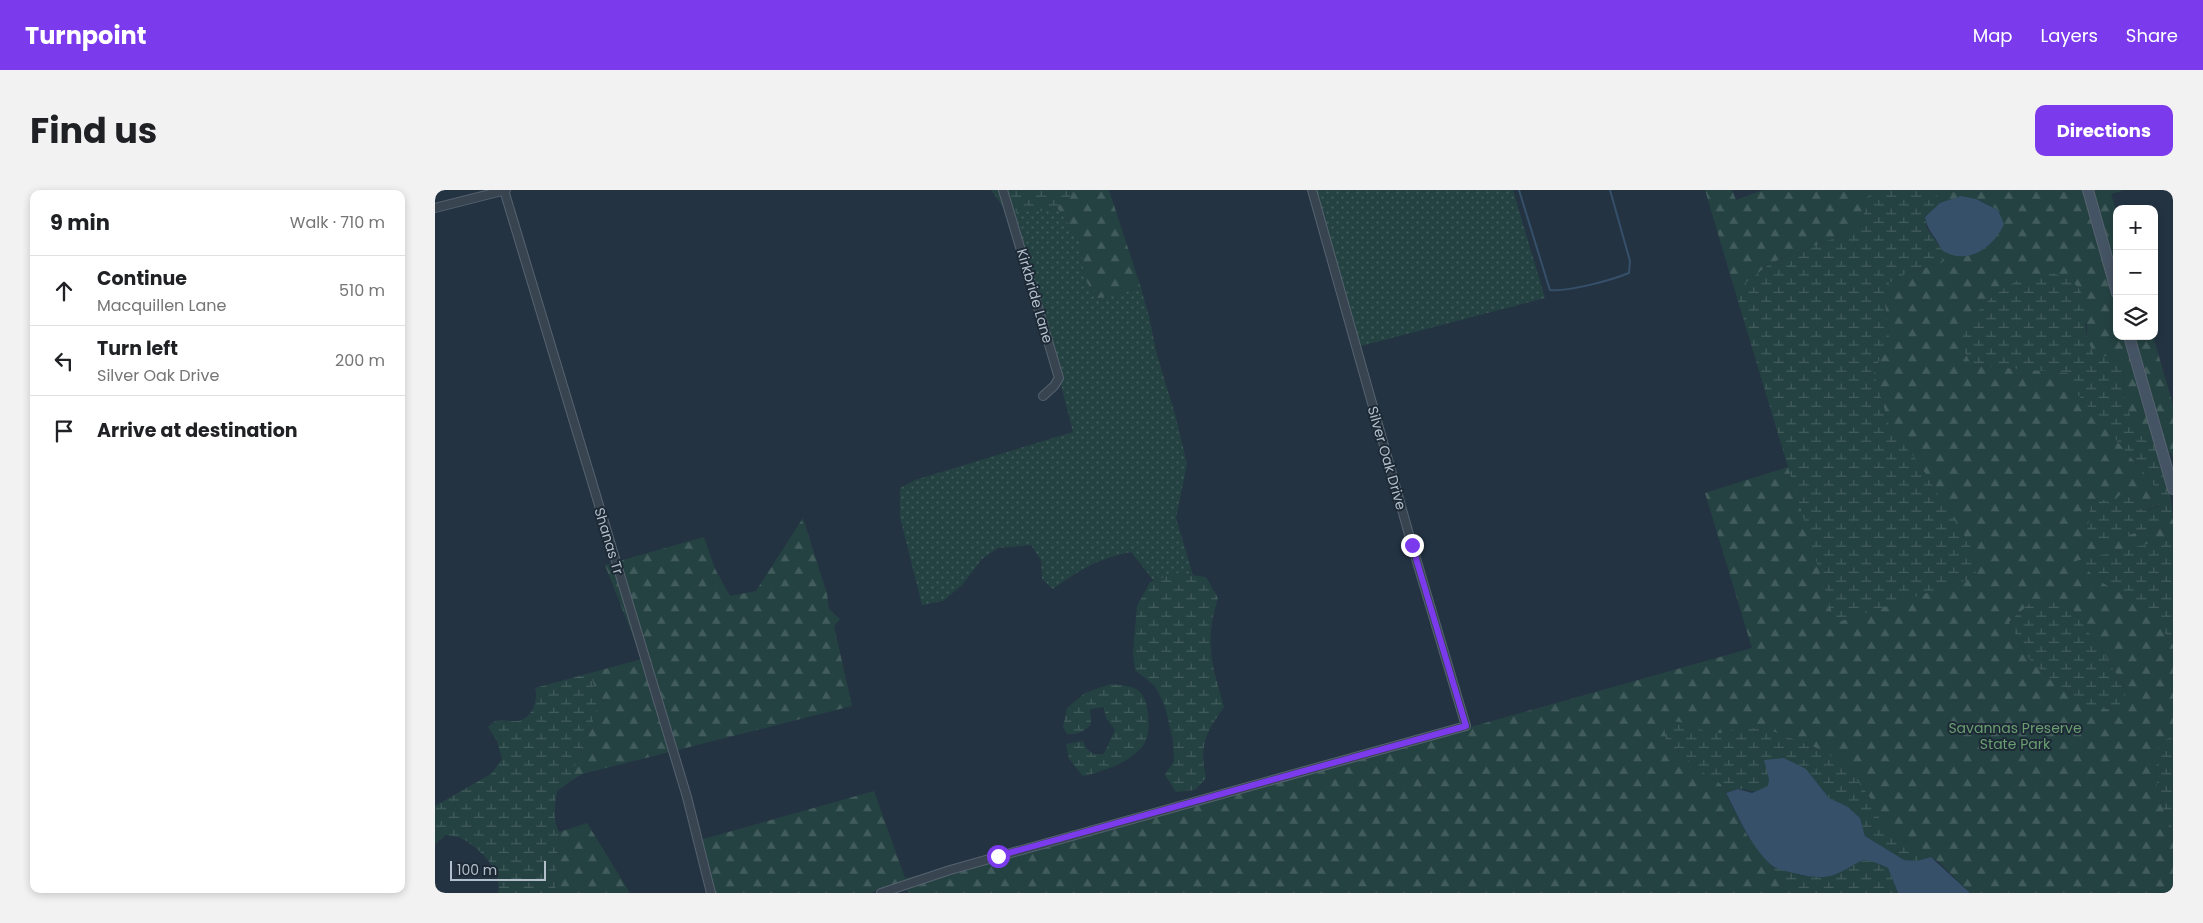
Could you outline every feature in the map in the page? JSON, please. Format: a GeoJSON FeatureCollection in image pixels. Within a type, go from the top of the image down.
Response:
{"type":"FeatureCollection","features":[{"type":"Feature","properties":{"kind":"street"},"geometry":{"type":"LineString","coordinates":[[435,208],[505,190]]}},
{"type":"Feature","properties":{"kind":"street","name":"Shanas Tr"},"geometry":{"type":"LineString","coordinates":[[505,190],[687,797],[711,893]]}},
{"type":"Feature","properties":{"kind":"street","name":"Kirkbride Lane"},"geometry":{"type":"LineString","coordinates":[[1003,190],[1059,378],[1054,386],[1043,396]]}},
{"type":"Feature","properties":{"kind":"street","name":"Silver Oak Drive"},"geometry":{"type":"LineString","coordinates":[[881,893],[950,870],[1466,726],[1412,545],[1312,190]]}},
{"type":"Feature","properties":{"kind":"street"},"geometry":{"type":"LineString","coordinates":[[2088,190],[2113,278]]}},
{"type":"Feature","properties":{"kind":"street"},"geometry":{"type":"LineString","coordinates":[[2130,340],[2173,489]]}},
{"type":"Feature","properties":{"kind":"green space"},"geometry":{"type":"Polygon","coordinates":[[[991,190],[1072,190],[1069,199],[1049,211],[1018,212],[1004,208],[991,190]]]}},
{"type":"Feature","properties":{"kind":"green space"},"geometry":{"type":"Polygon","coordinates":[[[1072,190],[1109,190],[1141,288],[1095,299],[1084,275],[1081,242],[1056,206],[1069,199],[1072,190]]]}},
{"type":"Feature","properties":{"kind":"green space"},"geometry":{"type":"Polygon","coordinates":[[[1310,190],[1513,190],[1545,298],[1357,347],[1310,190]]]}},
{"type":"Feature","properties":{"kind":"green space"},"geometry":{"type":"Polygon","coordinates":[[[1705,190],[1732,190],[1736,200],[1763,190],[1870,190],[1860,228],[1771,263],[1735,291],[1705,190]]]}},
{"type":"Feature","properties":{"kind":"green space"},"geometry":{"type":"Polygon","coordinates":[[[1870,190],[1934,190],[1941,203],[1925,217],[1927,228],[1942,250],[1942,263],[1909,272],[1889,283],[1885,305],[1889,336],[1874,373],[1889,425],[1920,465],[1974,552],[1976,577],[1835,623],[1735,291],[1771,263],[1860,228],[1870,190]]]}},
{"type":"Feature","properties":{"kind":"green space","name":"Savannas Preserve State Park"},"geometry":{"type":"Polygon","coordinates":[[[1934,190],[2084,190],[2113,290],[2113,340],[2127,340],[2156,445],[2135,423],[2128,412],[2125,400],[2123,371],[2117,358],[2094,355],[2087,338],[2087,323],[1995,294],[1966,325],[1971,365],[2068,373],[2073,389],[2151,481],[2160,495],[2160,505],[2143,511],[2124,491],[2115,500],[2100,500],[2093,545],[2156,527],[2173,518],[2173,538],[2077,561],[2103,583],[2148,608],[2173,645],[2173,736],[2162,741],[2156,751],[2157,788],[2173,841],[2173,893],[1970,893],[1939,862],[1883,827],[1871,799],[1824,751],[1775,732],[1746,727],[1721,733],[1708,733],[1690,724],[1666,740],[1701,771],[1721,784],[1748,837],[1766,858],[1781,882],[1796,893],[909,893],[902,884],[870,893],[712,893],[696,841],[874,791],[905,878],[992,859],[1752,648],[1705,493],[1788,467],[1809,534],[1974,552],[1920,465],[1889,425],[1874,373],[1889,336],[1885,305],[1889,283],[1909,272],[1942,263],[1942,250],[1962,256],[1998,210],[1976,199],[1958,198],[1941,203],[1934,190]],[[2073,610],[2009,622],[2031,662],[2086,707],[2116,709],[2127,691],[2073,610]]]}},
{"type":"Feature","properties":{"kind":"green space"},"geometry":{"type":"Polygon","coordinates":[[[2091,190],[2124,190],[2111,194],[2114,205],[2113,266],[2091,190]]]}},
{"type":"Feature","properties":{"kind":"green space"},"geometry":{"type":"Polygon","coordinates":[[[1056,206],[1081,242],[1084,275],[1095,299],[1141,288],[1187,464],[1176,518],[1193,575],[1176,573],[1154,581],[1131,552],[1108,558],[1090,566],[1053,589],[1042,579],[1041,560],[1031,545],[998,548],[982,559],[962,585],[943,601],[922,605],[900,517],[900,488],[915,480],[1073,432],[1052,350],[1009,210],[1049,211],[1056,206]]]}},
{"type":"Feature","properties":{"kind":"green space"},"geometry":{"type":"Polygon","coordinates":[[[2052,273],[2065,278],[2080,290],[2085,305],[2088,342],[2094,355],[2117,358],[2123,372],[2124,397],[2127,409],[2159,450],[2168,480],[2173,519],[2156,527],[2094,545],[2087,532],[2091,504],[2100,500],[2115,500],[2124,491],[2143,511],[2160,506],[2160,495],[2151,481],[2073,389],[2068,373],[1971,365],[1961,344],[1966,325],[1995,294],[2018,280],[2052,273]]]}},
{"type":"Feature","properties":{"kind":"green space"},"geometry":{"type":"Polygon","coordinates":[[[2134,340],[2154,340],[2173,405],[2173,459],[2171,453],[2165,450],[2134,340]]]}},
{"type":"Feature","properties":{"kind":"green space"},"geometry":{"type":"Polygon","coordinates":[[[803,518],[827,594],[829,609],[840,619],[834,626],[852,706],[582,774],[568,783],[593,722],[598,699],[590,673],[642,659],[605,565],[704,537],[715,569],[730,596],[756,591],[803,518]]]}},
{"type":"Feature","properties":{"kind":"green space"},"geometry":{"type":"Polygon","coordinates":[[[2173,538],[2173,645],[2148,608],[2103,583],[2076,561],[2173,538]]]}},
{"type":"Feature","properties":{"kind":"green space"},"geometry":{"type":"Polygon","coordinates":[[[1176,573],[1206,577],[1218,598],[1211,627],[1211,653],[1224,707],[1205,740],[1203,757],[1206,778],[1195,790],[1176,792],[1165,775],[1174,761],[1173,741],[1165,706],[1155,686],[1135,670],[1133,652],[1137,606],[1150,582],[1176,573]]]}},
{"type":"Feature","properties":{"kind":"green space"},"geometry":{"type":"Polygon","coordinates":[[[2052,602],[2073,610],[2104,654],[2127,692],[2116,710],[2086,707],[2031,662],[2009,622],[2029,604],[2052,602]]]}},
{"type":"Feature","properties":{"kind":"green space"},"geometry":{"type":"Polygon","coordinates":[[[590,673],[598,699],[593,722],[568,783],[557,791],[555,817],[559,832],[555,893],[498,893],[497,877],[489,861],[468,842],[458,837],[446,835],[435,844],[435,806],[491,774],[502,759],[497,741],[488,727],[491,724],[497,721],[514,721],[525,718],[535,704],[535,688],[590,673]]]}},
{"type":"Feature","properties":{"kind":"green space"},"geometry":{"type":"Polygon","coordinates":[[[1110,684],[1133,688],[1143,696],[1149,720],[1145,743],[1135,754],[1122,763],[1083,776],[1069,759],[1066,744],[1083,741],[1086,748],[1093,754],[1104,754],[1115,730],[1106,718],[1104,707],[1090,709],[1091,724],[1086,729],[1074,734],[1067,734],[1063,727],[1067,708],[1085,693],[1110,684]]]}},
{"type":"Feature","properties":{"kind":"green space"},"geometry":{"type":"Polygon","coordinates":[[[1673,721],[1690,724],[1708,733],[1721,733],[1746,727],[1775,732],[1824,751],[1849,769],[1871,799],[1883,827],[1931,857],[1917,861],[1904,860],[1865,836],[1860,818],[1848,807],[1829,798],[1814,779],[1769,779],[1769,786],[1759,791],[1738,789],[1726,793],[1721,784],[1701,771],[1666,740],[1664,726],[1673,721]]]}},
{"type":"Feature","properties":{"kind":"green space"},"geometry":{"type":"Polygon","coordinates":[[[2173,736],[2173,841],[2157,788],[2156,751],[2162,741],[2173,736]]]}},
{"type":"Feature","properties":{"kind":"green space"},"geometry":{"type":"Polygon","coordinates":[[[587,823],[630,893],[555,893],[559,832],[587,823]]]}},
{"type":"Feature","properties":{"kind":"green space"},"geometry":{"type":"Polygon","coordinates":[[[1869,860],[1888,868],[1898,893],[1796,893],[1781,882],[1771,865],[1804,876],[1850,867],[1855,862],[1869,860]]]}},
{"type":"Feature","properties":{"kind":"water"},"geometry":{"type":"Polygon","coordinates":[[[1961,196],[1976,199],[1998,210],[2004,224],[2000,232],[1987,247],[1971,255],[1962,256],[1952,255],[1943,251],[1927,225],[1925,217],[1940,203],[1961,196]]]}},
{"type":"Feature","properties":{"kind":"water"},"geometry":{"type":"Polygon","coordinates":[[[1784,758],[1806,769],[1829,798],[1848,807],[1860,818],[1865,836],[1904,860],[1917,861],[1931,857],[1970,893],[1898,893],[1888,868],[1865,860],[1832,876],[1822,877],[1812,877],[1783,870],[1770,864],[1750,839],[1726,793],[1738,789],[1752,793],[1768,786],[1769,779],[1764,760],[1784,758]]]}},
{"type":"Feature","properties":{"kind":"waterway"},"geometry":{"type":"LineString","coordinates":[[1519,190],[1550,290],[1590,285],[1629,273],[1630,261],[1610,190]]}},
{"type":"Feature","properties":{"kind":"route"},"geometry":{"type":"LineString","coordinates":[[998,856],[1466,726],[1412,545]]}}]}
